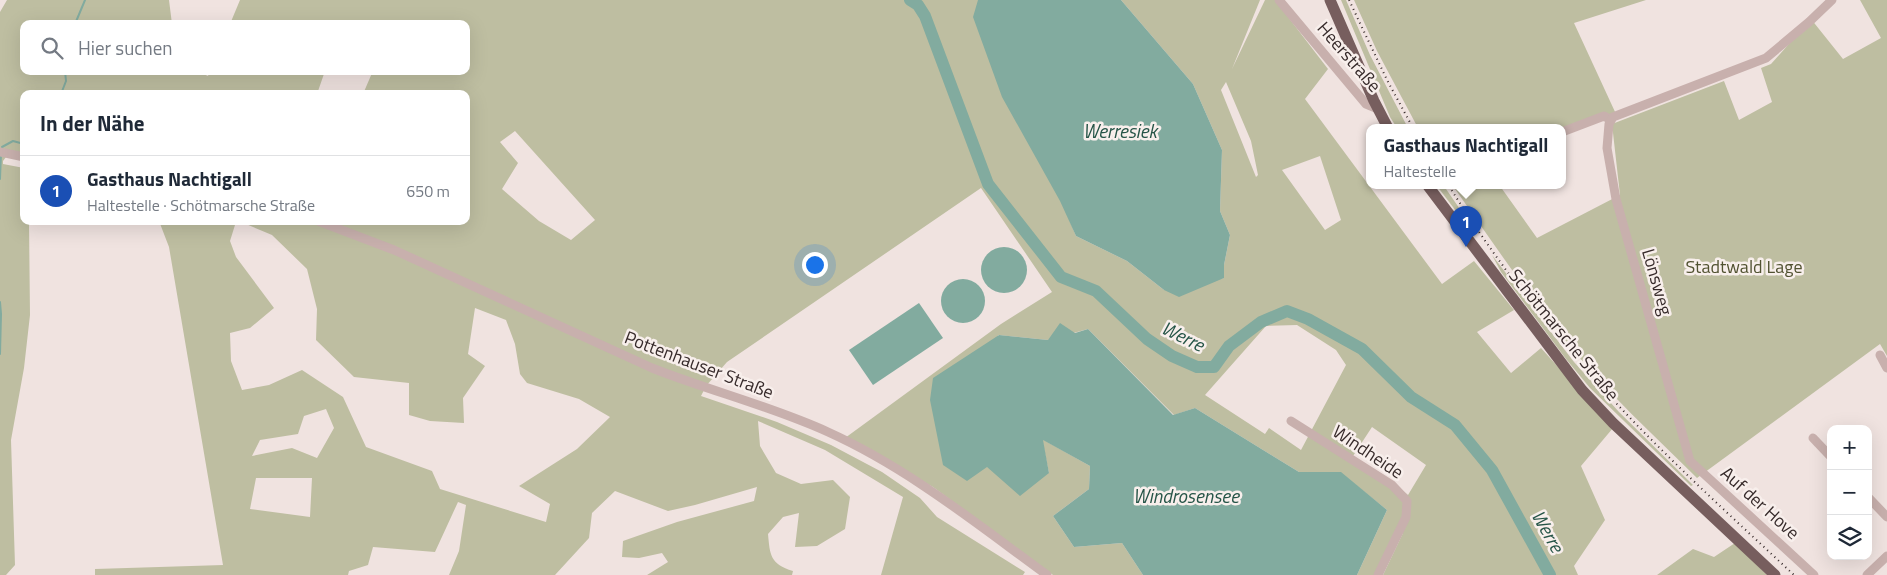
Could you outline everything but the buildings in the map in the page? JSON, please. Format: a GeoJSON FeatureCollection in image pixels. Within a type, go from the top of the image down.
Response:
{"type":"FeatureCollection","features":[{"type":"Feature","properties":{"kind":"main road"},"geometry":{"type":"LineString","coordinates":[[1330,0],[1386,124]]}},
{"type":"Feature","properties":{"kind":"main road","name":"Schötmarsche Straße"},"geometry":{"type":"LineString","coordinates":[[1430,189],[1582,390],[1613,422],[1775,575]]}},
{"type":"Feature","properties":{"kind":"street","name":"Heerstraße"},"geometry":{"type":"LineString","coordinates":[[1279,0],[1366,104],[1378,109]]}},
{"type":"Feature","properties":{"kind":"street"},"geometry":{"type":"LineString","coordinates":[[1566,130],[1604,116],[1611,120],[1613,117],[1667,95],[1766,58],[1809,22],[1831,0]]}},
{"type":"Feature","properties":{"kind":"street","name":"Lönsweg"},"geometry":{"type":"LineString","coordinates":[[1611,120],[1607,148],[1616,199],[1687,453]]}},
{"type":"Feature","properties":{"kind":"street"},"geometry":{"type":"LineString","coordinates":[[4,153],[20,157]]}},
{"type":"Feature","properties":{"kind":"street","name":"Pottenhauser Straße"},"geometry":{"type":"LineString","coordinates":[[328,225],[394,250],[652,368],[691,384],[783,414],[828,432],[904,472],[1047,575]]}},
{"type":"Feature","properties":{"kind":"street"},"geometry":{"type":"LineString","coordinates":[[1880,356],[1887,368]]}},
{"type":"Feature","properties":{"kind":"street","name":"Windheide"},"geometry":{"type":"LineString","coordinates":[[1291,421],[1392,485],[1407,501],[1406,517],[1378,575]]}},
{"type":"Feature","properties":{"kind":"street"},"geometry":{"type":"LineString","coordinates":[[1813,438],[1827,453]]}},
{"type":"Feature","properties":{"kind":"street","name":"Auf der Hove"},"geometry":{"type":"LineString","coordinates":[[1687,453],[1690,461],[1702,473],[1717,484],[1814,575]]}},
{"type":"Feature","properties":{"kind":"street"},"geometry":{"type":"LineString","coordinates":[[1872,501],[1887,517]]}},
{"type":"Feature","properties":{"kind":"street"},"geometry":{"type":"LineString","coordinates":[[1867,575],[1887,556]]}},
{"type":"Feature","properties":{"kind":"green space"},"geometry":{"type":"Polygon","coordinates":[[[7,0],[169,0],[172,20],[20,20],[20,75],[324,75],[318,90],[20,90],[20,155],[6,157],[3,164],[20,167],[20,225],[29,225],[30,315],[24,368],[11,440],[15,565],[6,575],[0,575],[0,12],[7,0]]]}},
{"type":"Feature","properties":{"kind":"green space"},"geometry":{"type":"Polygon","coordinates":[[[240,0],[978,0],[1076,236],[1127,261],[1164,290],[1224,278],[1224,265],[1230,235],[1220,211],[1222,150],[1193,84],[1121,0],[1260,0],[1232,69],[1265,0],[1275,0],[1328,69],[1305,99],[1366,181],[1366,189],[1372,189],[1442,284],[1474,261],[1514,310],[1477,332],[1511,373],[1541,348],[1613,428],[1581,466],[1605,520],[1574,566],[1578,575],[1383,575],[1403,533],[1395,531],[1374,575],[1357,575],[1387,510],[1341,473],[1299,472],[1195,408],[1174,415],[1088,329],[1048,340],[998,335],[987,467],[1049,473],[1042,439],[1090,466],[1089,489],[1053,516],[1074,547],[1122,543],[1143,575],[1053,575],[933,487],[845,438],[1001,324],[1052,292],[981,188],[727,362],[706,386],[701,396],[777,422],[831,445],[882,472],[920,498],[937,517],[1025,572],[1023,575],[881,575],[903,497],[825,450],[758,421],[760,446],[776,473],[801,484],[833,480],[850,497],[845,529],[817,546],[795,547],[799,513],[783,517],[768,534],[773,558],[780,565],[793,571],[792,575],[647,575],[668,562],[662,553],[639,558],[622,557],[623,541],[677,522],[754,501],[757,487],[668,511],[615,491],[592,513],[589,538],[555,575],[449,575],[459,551],[466,505],[458,502],[435,552],[373,547],[368,565],[349,571],[348,575],[95,575],[95,569],[223,565],[169,247],[161,225],[235,225],[230,241],[236,257],[274,308],[250,328],[230,333],[231,361],[242,390],[269,385],[302,370],[343,397],[366,447],[432,471],[440,489],[546,522],[550,504],[519,486],[577,449],[610,417],[579,399],[527,383],[520,374],[515,344],[506,320],[475,308],[468,354],[485,366],[463,398],[464,423],[430,421],[409,415],[409,383],[354,377],[316,340],[317,309],[307,269],[272,235],[248,225],[470,225],[470,90],[365,90],[371,75],[470,75],[470,20],[232,20],[240,0]],[[1226,82],[1221,90],[1256,177],[1258,175],[1251,141],[1226,82]],[[515,131],[500,142],[518,163],[502,189],[539,221],[571,240],[595,220],[515,131]],[[1320,156],[1282,170],[1325,230],[1341,220],[1320,156]],[[1297,325],[1266,326],[1205,395],[1265,434],[1269,428],[1301,450],[1346,365],[1336,350],[1297,325]],[[326,409],[304,416],[298,434],[260,440],[252,456],[292,448],[317,458],[334,428],[326,409]],[[1372,427],[1353,456],[1389,479],[1408,495],[1426,465],[1372,427]],[[256,478],[250,509],[310,517],[312,478],[256,478]]]}},
{"type":"Feature","properties":{"kind":"green space"},"geometry":{"type":"Polygon","coordinates":[[[1341,0],[1346,0],[1370,55],[1406,124],[1394,124],[1341,0]]]}},
{"type":"Feature","properties":{"kind":"green space"},"geometry":{"type":"Polygon","coordinates":[[[1354,0],[1646,0],[1574,23],[1616,114],[1566,127],[1566,124],[1416,124],[1377,51],[1354,0]]]}},
{"type":"Feature","properties":{"kind":"green space","name":"Stadtwald Lage"},"geometry":{"type":"Polygon","coordinates":[[[1860,0],[1887,0],[1887,356],[1880,344],[1697,478],[1616,398],[1554,327],[1455,189],[1502,189],[1537,238],[1620,195],[1612,124],[1724,81],[1739,120],[1772,102],[1761,68],[1771,64],[1811,19],[1843,59],[1881,38],[1860,0]]]}},
{"type":"Feature","properties":{"kind":"green space"},"geometry":{"type":"Polygon","coordinates":[[[1439,189],[1446,189],[1475,231],[1462,219],[1439,189]]]}},
{"type":"Feature","properties":{"kind":"green space"},"geometry":{"type":"Polygon","coordinates":[[[1492,255],[1574,362],[1619,412],[1693,485],[1691,486],[1590,388],[1501,272],[1492,255]]]}},
{"type":"Feature","properties":{"kind":"green space"},"geometry":{"type":"Polygon","coordinates":[[[1735,543],[1767,575],[1657,575],[1693,549],[1714,557],[1735,543]]]}},
{"type":"Feature","properties":{"kind":"water","name":"Werresiek"},"geometry":{"type":"Polygon","coordinates":[[[978,0],[1121,0],[1193,84],[1222,150],[1220,211],[1230,235],[1224,265],[1224,278],[1179,297],[1164,290],[1127,261],[1076,236],[1060,201],[1002,97],[973,17],[978,0]]]}},
{"type":"Feature","properties":{"kind":"water"},"geometry":{"type":"Polygon","coordinates":[[[1000,247],[1008,247],[1017,251],[1023,257],[1027,270],[1023,283],[1017,289],[1008,293],[1000,293],[991,289],[985,283],[981,274],[981,266],[985,257],[991,251],[1000,247]]]}},
{"type":"Feature","properties":{"kind":"water"},"geometry":{"type":"Polygon","coordinates":[[[959,279],[967,279],[979,285],[985,301],[979,317],[967,323],[959,323],[947,317],[941,305],[941,297],[947,285],[959,279]]]}},
{"type":"Feature","properties":{"kind":"water"},"geometry":{"type":"Polygon","coordinates":[[[919,303],[943,338],[873,385],[849,350],[919,303]]]}},
{"type":"Feature","properties":{"kind":"water","name":"Windrosensee"},"geometry":{"type":"Polygon","coordinates":[[[1060,323],[1075,333],[1088,329],[1173,415],[1195,408],[1299,472],[1341,472],[1387,510],[1357,575],[1143,575],[1122,543],[1074,547],[1053,516],[1089,489],[1090,466],[1043,440],[1049,473],[1020,496],[987,467],[967,481],[943,465],[930,400],[933,378],[999,335],[1048,340],[1060,323]]]}},
{"type":"Feature","properties":{"kind":"waterway"},"geometry":{"type":"LineString","coordinates":[[77,20],[85,0]]}},
{"type":"Feature","properties":{"kind":"waterway","name":"Werre"},"geometry":{"type":"LineString","coordinates":[[910,0],[918,5],[925,16],[988,184],[1061,277],[1096,291],[1147,339],[1172,356],[1197,367],[1214,367],[1229,346],[1261,322],[1287,311],[1308,319],[1362,349],[1411,397],[1455,425],[1492,470],[1550,575]]}},
{"type":"Feature","properties":{"kind":"waterway"},"geometry":{"type":"LineString","coordinates":[[63,90],[66,81],[65,75]]}},
{"type":"Feature","properties":{"kind":"waterway"},"geometry":{"type":"LineString","coordinates":[[2,149],[2,147],[13,141],[20,143]]}},
{"type":"Feature","properties":{"kind":"waterway"},"geometry":{"type":"LineString","coordinates":[[0,179],[1,154]]}},
{"type":"Feature","properties":{"kind":"waterway"},"geometry":{"type":"LineString","coordinates":[[0,302],[0,354]]}},
{"type":"Feature","properties":{"kind":"railway"},"geometry":{"type":"LineString","coordinates":[[1349,0],[1387,80],[1411,124]]}},
{"type":"Feature","properties":{"kind":"railway"},"geometry":{"type":"LineString","coordinates":[[1451,189],[1522,291],[1562,342],[1604,390],[1674,462],[1794,575]]}},
{"type":"Feature","properties":{"kind":"place","name":"Gasthaus Nachtigall"},"geometry":{"type":"Point","coordinates":[1466,247]}}]}
